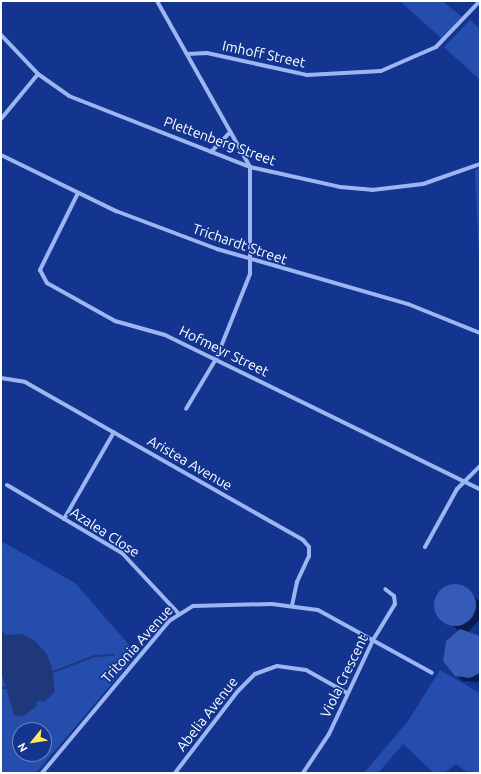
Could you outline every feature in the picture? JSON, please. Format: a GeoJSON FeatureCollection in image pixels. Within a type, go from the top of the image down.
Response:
{"type":"FeatureCollection","features":[{"type":"Feature","properties":{"kind":"street"},"geometry":{"type":"LineString","coordinates":[[156,1],[250,167],[252,262],[248,283],[216,359],[186,409]]}},
{"type":"Feature","properties":{"kind":"street","name":"Imhoff Street"},"geometry":{"type":"LineString","coordinates":[[187,54],[207,53],[307,75],[381,71],[436,47],[480,1]]}},
{"type":"Feature","properties":{"kind":"street","name":"Plettenberg Street"},"geometry":{"type":"LineString","coordinates":[[1,35],[38,74],[79,101],[250,167],[340,188],[372,190],[423,184],[480,164]]}},
{"type":"Feature","properties":{"kind":"street"},"geometry":{"type":"LineString","coordinates":[[1,119],[38,74]]}},
{"type":"Feature","properties":{"kind":"street"},"geometry":{"type":"LineString","coordinates":[[211,152],[230,132]]}},
{"type":"Feature","properties":{"kind":"street","name":"Trichardt Street"},"geometry":{"type":"LineString","coordinates":[[1,155],[78,193],[252,262],[408,304],[480,333]]}},
{"type":"Feature","properties":{"kind":"street","name":"Hofmeyr Street"},"geometry":{"type":"LineString","coordinates":[[78,193],[40,270],[41,278],[115,321],[165,335],[480,489]]}},
{"type":"Feature","properties":{"kind":"street","name":"Aristea Avenue"},"geometry":{"type":"LineString","coordinates":[[1,378],[25,382],[305,542],[309,556],[297,582],[292,606]]}},
{"type":"Feature","properties":{"kind":"street"},"geometry":{"type":"LineString","coordinates":[[64,519],[114,432]]}},
{"type":"Feature","properties":{"kind":"street"},"geometry":{"type":"LineString","coordinates":[[425,546],[464,482],[480,466]]}},
{"type":"Feature","properties":{"kind":"street","name":"Azalea Close"},"geometry":{"type":"LineString","coordinates":[[7,485],[122,553],[178,613]]}},
{"type":"Feature","properties":{"kind":"street","name":"Viola Crescent"},"geometry":{"type":"LineString","coordinates":[[303,773],[329,734],[373,640],[395,604],[394,596],[385,589]]}},
{"type":"Feature","properties":{"kind":"street","name":"Tritonia Avenue"},"geometry":{"type":"LineString","coordinates":[[42,773],[178,613],[205,604],[292,606],[322,612],[432,673]]}},
{"type":"Feature","properties":{"kind":"street","name":"Abelia Avenue"},"geometry":{"type":"LineString","coordinates":[[175,773],[238,691],[255,674],[277,666],[306,670],[347,693]]}},
{"type":"Feature","properties":{"kind":"shaded area"},"geometry":{"type":"Polygon","coordinates":[[[400,1],[442,1],[462,17],[441,38],[400,1]]]}},
{"type":"Feature","properties":{"kind":"shaded area"},"geometry":{"type":"Polygon","coordinates":[[[470,20],[480,29],[480,80],[444,47],[470,20]]]}},
{"type":"Feature","properties":{"kind":"shaded area"},"geometry":{"type":"Polygon","coordinates":[[[480,167],[480,279],[475,171],[480,167]]]}},
{"type":"Feature","properties":{"kind":"shaded area"},"geometry":{"type":"Polygon","coordinates":[[[1,541],[75,583],[137,654],[52,754],[52,722],[12,722],[12,762],[45,762],[36,773],[1,773],[1,541]]]}},
{"type":"Feature","properties":{"kind":"shaded area"},"geometry":{"type":"Polygon","coordinates":[[[1,629],[5,635],[23,634],[34,640],[46,653],[52,667],[55,692],[44,702],[37,701],[36,707],[22,717],[14,715],[1,671],[1,629]]]}},
{"type":"Feature","properties":{"kind":"shaded area"},"geometry":{"type":"Polygon","coordinates":[[[440,670],[478,692],[480,689],[480,773],[468,773],[456,764],[444,773],[434,773],[403,744],[378,773],[364,773],[408,721],[440,670]]]}},
{"type":"Feature","properties":{"kind":"building"},"geometry":{"type":"Polygon","coordinates":[[[451,584],[459,584],[467,587],[473,593],[476,605],[473,617],[467,623],[459,626],[451,626],[443,623],[437,617],[434,609],[434,601],[437,593],[443,587],[451,584]]]}},
{"type":"Feature","properties":{"kind":"building"},"geometry":{"type":"Polygon","coordinates":[[[460,629],[480,636],[480,673],[470,678],[455,676],[443,661],[446,641],[460,629]]]}},
{"type":"Feature","properties":{"kind":"waterway"},"geometry":{"type":"LineString","coordinates":[[53,672],[95,656],[114,655]]}},
{"type":"Feature","properties":{"kind":"waterway"},"geometry":{"type":"LineString","coordinates":[[1,688],[6,688]]}}]}
